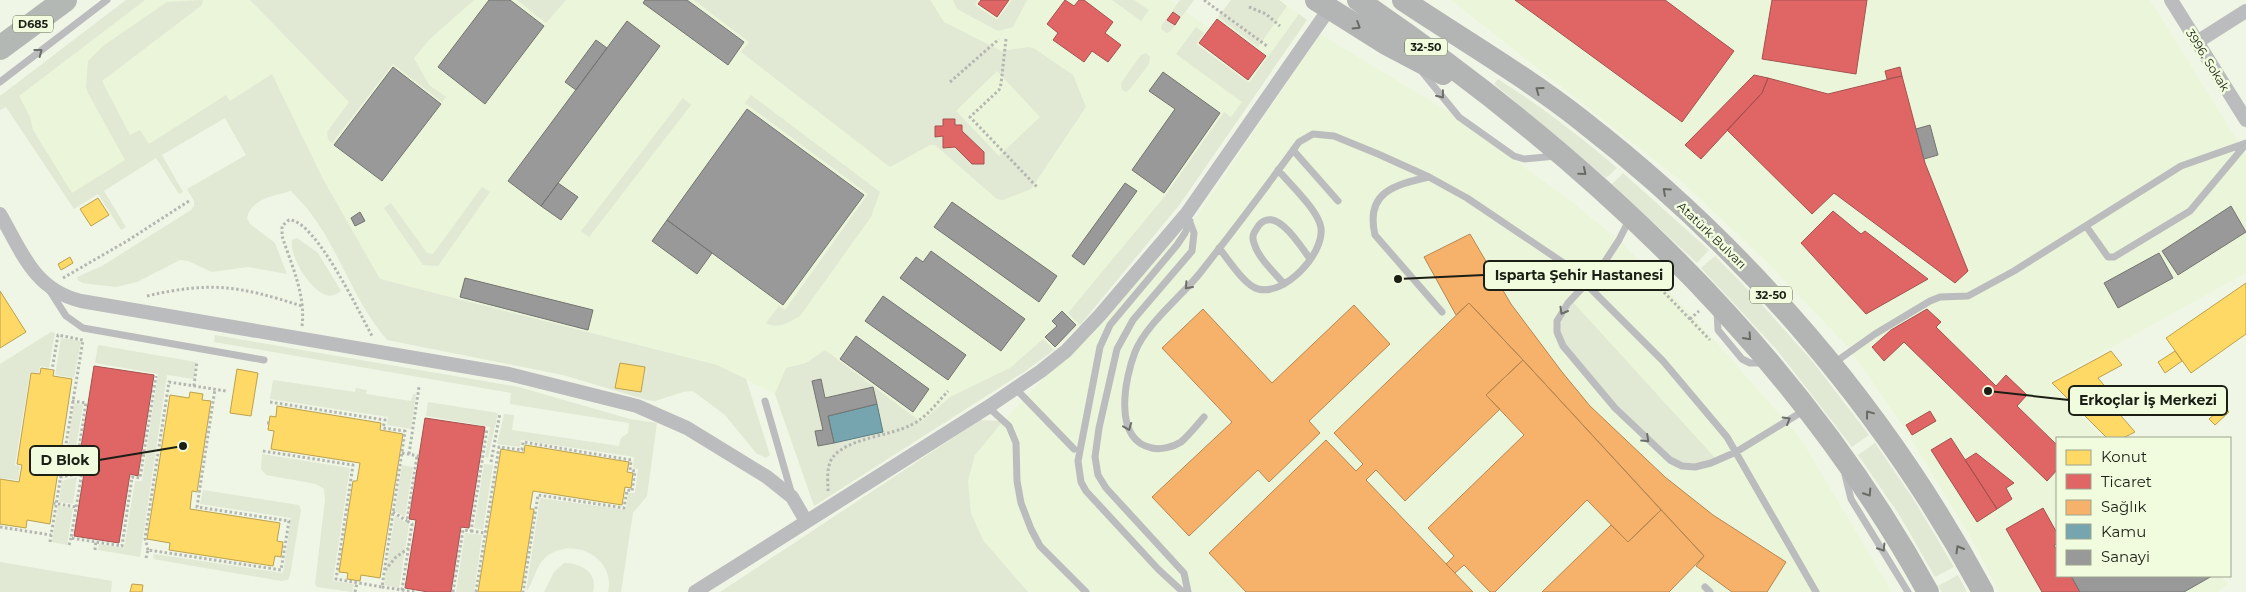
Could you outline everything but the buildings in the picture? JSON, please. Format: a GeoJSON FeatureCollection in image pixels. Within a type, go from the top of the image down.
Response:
{"type":"FeatureCollection","features":[{"type":"Feature","properties":{"kind":"highway","name":"D685"},"geometry":{"type":"LineString","coordinates":[[0,48],[65,0]]}},
{"type":"Feature","properties":{"kind":"main road","name":"32-50"},"geometry":{"type":"LineString","coordinates":[[1358,0],[1433,52],[1564,156],[1631,215],[1716,302],[1771,364],[1844,457],[1885,520],[1928,592]]}},
{"type":"Feature","properties":{"kind":"main road","name":"Atatürk Bulvarı"},"geometry":{"type":"LineString","coordinates":[[1403,0],[1495,58],[1581,120],[1685,208],[1775,299],[1832,364],[1920,483],[1983,592]]}},
{"type":"Feature","properties":{"kind":"main road"},"geometry":{"type":"LineString","coordinates":[[1431,0],[1495,58]]}},
{"type":"Feature","properties":{"kind":"main road"},"geometry":{"type":"LineString","coordinates":[[1323,4],[1410,57],[1491,98]]}},
{"type":"Feature","properties":{"kind":"street","name":"3996. Sokak"},"geometry":{"type":"LineString","coordinates":[[2171,0],[2246,120]]}},
{"type":"Feature","properties":{"kind":"street"},"geometry":{"type":"LineString","coordinates":[[695,592],[1016,389],[1066,351],[1188,217],[1323,4]]}},
{"type":"Feature","properties":{"kind":"street"},"geometry":{"type":"LineString","coordinates":[[2197,42],[2246,11]]}},
{"type":"Feature","properties":{"kind":"street"},"geometry":{"type":"LineString","coordinates":[[0,214],[32,271],[47,286],[62,296],[81,301],[509,374],[637,406],[663,416],[711,441],[768,477],[792,497],[806,521]]}},
{"type":"Feature","properties":{"kind":"lane"},"geometry":{"type":"LineString","coordinates":[[0,82],[107,0]]}},
{"type":"Feature","properties":{"kind":"lane"},"geometry":{"type":"LineString","coordinates":[[1410,57],[1460,117],[1514,156],[1524,159],[1564,156]]}},
{"type":"Feature","properties":{"kind":"lane"},"geometry":{"type":"LineString","coordinates":[[1204,417],[1176,444],[1162,448],[1152,448],[1140,443],[1131,434],[1125,421],[1127,376],[1136,349],[1144,337],[1200,274],[1299,142],[1313,134],[1334,136],[1429,177],[1467,198],[1568,266],[1663,361],[1728,437],[1816,592]]}},
{"type":"Feature","properties":{"kind":"lane"},"geometry":{"type":"LineString","coordinates":[[2086,226],[2108,257],[2114,257],[2190,211],[2246,143]]}},
{"type":"Feature","properties":{"kind":"lane"},"geometry":{"type":"LineString","coordinates":[[1832,364],[1857,346],[1930,301],[1940,297],[1960,298],[1975,293],[2181,166],[2246,143]]}},
{"type":"Feature","properties":{"kind":"lane"},"geometry":{"type":"LineString","coordinates":[[1293,150],[1338,201]]}},
{"type":"Feature","properties":{"kind":"lane"},"geometry":{"type":"LineString","coordinates":[[1219,248],[1248,284],[1259,289],[1273,289],[1284,284],[1310,259],[1320,245],[1321,227],[1313,212],[1278,170]]}},
{"type":"Feature","properties":{"kind":"lane"},"geometry":{"type":"LineString","coordinates":[[1429,177],[1399,184],[1383,194],[1374,206],[1371,219],[1375,235],[1442,312]]}},
{"type":"Feature","properties":{"kind":"lane"},"geometry":{"type":"LineString","coordinates":[[1631,215],[1620,240],[1600,269],[1568,304],[1557,321],[1557,332],[1563,346],[1615,408],[1670,460],[1682,466],[1695,467],[1711,463],[1736,452],[1807,408]]}},
{"type":"Feature","properties":{"kind":"lane"},"geometry":{"type":"LineString","coordinates":[[1183,592],[1158,570],[1086,491],[1080,477],[1078,461],[1100,348],[1105,335],[1110,326],[1186,234],[1188,217]]}},
{"type":"Feature","properties":{"kind":"lane"},"geometry":{"type":"LineString","coordinates":[[1188,217],[1194,233],[1192,251],[1133,320],[1117,349],[1099,428],[1095,457],[1098,475],[1106,488],[1184,573],[1188,592]]}},
{"type":"Feature","properties":{"kind":"lane"},"geometry":{"type":"LineString","coordinates":[[1284,284],[1258,252],[1253,241],[1254,232],[1262,222],[1269,219],[1279,221],[1310,259]]}},
{"type":"Feature","properties":{"kind":"lane"},"geometry":{"type":"LineString","coordinates":[[47,286],[66,316],[83,328],[264,360]]}},
{"type":"Feature","properties":{"kind":"lane"},"geometry":{"type":"LineString","coordinates":[[1016,389],[1074,450]]}},
{"type":"Feature","properties":{"kind":"lane"},"geometry":{"type":"LineString","coordinates":[[765,401],[792,497]]}},
{"type":"Feature","properties":{"kind":"lane"},"geometry":{"type":"LineString","coordinates":[[988,407],[1009,426],[1016,443],[1018,488],[1021,503],[1031,530],[1040,546],[1086,592]]}},
{"type":"Feature","properties":{"kind":"lane"},"geometry":{"type":"LineString","coordinates":[[1844,457],[1847,490],[1851,500],[1908,592]]}},
{"type":"Feature","properties":{"kind":"path"},"geometry":{"type":"LineString","coordinates":[[1204,0],[1267,46]]}},
{"type":"Feature","properties":{"kind":"path"},"geometry":{"type":"LineString","coordinates":[[1249,7],[1266,14],[1280,26]]}},
{"type":"Feature","properties":{"kind":"path"},"geometry":{"type":"LineString","coordinates":[[950,82],[999,39]]}},
{"type":"Feature","properties":{"kind":"path"},"geometry":{"type":"LineString","coordinates":[[1006,39],[1001,84],[998,90],[970,118],[1038,188]]}},
{"type":"Feature","properties":{"kind":"path"},"geometry":{"type":"LineString","coordinates":[[47,286],[127,241],[189,201]]}},
{"type":"Feature","properties":{"kind":"path"},"geometry":{"type":"LineString","coordinates":[[300,339],[302,306],[282,236],[282,226],[289,220],[297,221],[327,255],[380,352]]}},
{"type":"Feature","properties":{"kind":"path"},"geometry":{"type":"LineString","coordinates":[[1657,285],[1714,345]]}},
{"type":"Feature","properties":{"kind":"path"},"geometry":{"type":"LineString","coordinates":[[146,297],[180,289],[217,286],[252,291],[302,306]]}},
{"type":"Feature","properties":{"kind":"path"},"geometry":{"type":"LineString","coordinates":[[50,542],[83,340],[58,335],[52,370]]}},
{"type":"Feature","properties":{"kind":"path"},"geometry":{"type":"LineString","coordinates":[[188,359],[198,361],[196,392]]}},
{"type":"Feature","properties":{"kind":"path"},"geometry":{"type":"LineString","coordinates":[[71,538],[122,546],[132,478],[140,478],[156,376]]}},
{"type":"Feature","properties":{"kind":"path"},"geometry":{"type":"LineString","coordinates":[[146,558],[148,550],[145,541],[169,382],[226,391]]}},
{"type":"Feature","properties":{"kind":"path"},"geometry":{"type":"LineString","coordinates":[[409,454],[419,387]]}},
{"type":"Feature","properties":{"kind":"path"},"geometry":{"type":"LineString","coordinates":[[148,550],[281,570],[288,521],[197,507],[216,389]]}},
{"type":"Feature","properties":{"kind":"path"},"geometry":{"type":"LineString","coordinates":[[828,491],[828,469],[833,456],[853,444],[912,425],[924,417],[948,391]]}},
{"type":"Feature","properties":{"kind":"path"},"geometry":{"type":"LineString","coordinates":[[72,401],[87,403],[76,468],[83,472]]}},
{"type":"Feature","properties":{"kind":"path"},"geometry":{"type":"LineString","coordinates":[[270,402],[385,420],[383,428],[405,431],[382,586]]}},
{"type":"Feature","properties":{"kind":"path"},"geometry":{"type":"LineString","coordinates":[[491,462],[500,413]]}},
{"type":"Feature","properties":{"kind":"path"},"geometry":{"type":"LineString","coordinates":[[471,531],[487,429]]}},
{"type":"Feature","properties":{"kind":"path"},"geometry":{"type":"LineString","coordinates":[[476,592],[499,447],[522,450],[523,442],[631,460],[630,470],[636,471],[632,491],[627,490],[624,508],[538,495],[523,592]]}},
{"type":"Feature","properties":{"kind":"path"},"geometry":{"type":"LineString","coordinates":[[263,451],[353,465],[336,580],[415,592]]}},
{"type":"Feature","properties":{"kind":"path"},"geometry":{"type":"LineString","coordinates":[[402,454],[418,456],[407,521]]}},
{"type":"Feature","properties":{"kind":"path"},"geometry":{"type":"LineString","coordinates":[[482,460],[497,463]]}},
{"type":"Feature","properties":{"kind":"path"},"geometry":{"type":"LineString","coordinates":[[60,477],[83,472]]}},
{"type":"Feature","properties":{"kind":"path"},"geometry":{"type":"LineString","coordinates":[[69,545],[83,472]]}},
{"type":"Feature","properties":{"kind":"path"},"geometry":{"type":"LineString","coordinates":[[55,503],[76,507]]}},
{"type":"Feature","properties":{"kind":"path"},"geometry":{"type":"LineString","coordinates":[[393,512],[414,525],[402,590]]}},
{"type":"Feature","properties":{"kind":"path"},"geometry":{"type":"LineString","coordinates":[[0,527],[51,535]]}},
{"type":"Feature","properties":{"kind":"path"},"geometry":{"type":"LineString","coordinates":[[453,592],[462,530],[485,533]]}},
{"type":"Feature","properties":{"kind":"path"},"geometry":{"type":"LineString","coordinates":[[95,550],[96,541]]}},
{"type":"Feature","properties":{"kind":"path"},"geometry":{"type":"LineString","coordinates":[[384,571],[396,557],[409,548]]}},
{"type":"Feature","properties":{"kind":"path"},"geometry":{"type":"LineString","coordinates":[[355,592],[357,582]]}},
{"type":"Feature","properties":{"kind":"shaded area"},"geometry":{"type":"Polygon","coordinates":[[[126,0],[1170,0],[1210,29],[1231,0],[1279,0],[1307,20],[1180,204],[1080,325],[1054,350],[1024,372],[814,506],[775,394],[717,365],[380,279],[323,179],[272,75],[71,204],[0,96],[126,0]]]}},
{"type":"Feature","properties":{"kind":"shaded area"},"geometry":{"type":"Polygon","coordinates":[[[126,0],[145,0],[19,96],[30,117],[33,130],[72,193],[125,160],[88,93],[86,87],[88,61],[103,46],[167,2],[203,0],[202,5],[102,81],[130,135],[140,130],[149,144],[226,95],[230,101],[272,74],[323,179],[380,279],[717,365],[746,379],[770,455],[766,458],[756,453],[725,415],[693,391],[683,392],[655,401],[647,400],[563,375],[387,340],[365,309],[320,226],[291,191],[271,196],[258,202],[249,211],[247,218],[250,224],[275,243],[287,274],[248,267],[212,272],[188,261],[180,260],[137,282],[116,287],[82,283],[77,277],[102,266],[191,210],[194,206],[194,201],[187,189],[246,155],[225,118],[162,155],[183,192],[179,194],[156,158],[104,191],[126,227],[121,230],[98,194],[74,209],[6,107],[0,110],[0,96],[126,0]]]}},
{"type":"Feature","properties":{"kind":"shaded area"},"geometry":{"type":"Polygon","coordinates":[[[250,0],[474,0],[430,39],[414,58],[429,85],[446,97],[442,102],[393,64],[332,143],[328,139],[327,132],[349,102],[250,0]]]}},
{"type":"Feature","properties":{"kind":"shaded area"},"geometry":{"type":"Polygon","coordinates":[[[517,0],[566,0],[546,23],[517,0]]]}},
{"type":"Feature","properties":{"kind":"shaded area"},"geometry":{"type":"Polygon","coordinates":[[[694,0],[930,0],[944,22],[1001,51],[1029,47],[1035,49],[1073,75],[1086,107],[1031,189],[1003,200],[997,199],[935,145],[930,145],[890,167],[741,52],[749,42],[694,0]],[[997,71],[956,111],[999,156],[1040,117],[997,71]]]}},
{"type":"Feature","properties":{"kind":"shaded area"},"geometry":{"type":"Polygon","coordinates":[[[953,0],[978,0],[975,5],[997,20],[1012,0],[1027,0],[1013,27],[998,31],[957,9],[953,0]]]}},
{"type":"Feature","properties":{"kind":"shaded area"},"geometry":{"type":"Polygon","coordinates":[[[1112,0],[1134,0],[1149,10],[1141,21],[1112,0]]]}},
{"type":"Feature","properties":{"kind":"shaded area"},"geometry":{"type":"Polygon","coordinates":[[[1180,0],[1194,0],[1171,31],[1167,33],[1161,29],[1162,25],[1180,0]]]}},
{"type":"Feature","properties":{"kind":"shaded area"},"geometry":{"type":"Polygon","coordinates":[[[1231,0],[1279,0],[1287,6],[1258,47],[1218,17],[1231,0]]]}},
{"type":"Feature","properties":{"kind":"shaded area"},"geometry":{"type":"Polygon","coordinates":[[[1451,0],[2150,0],[2246,154],[2246,273],[2049,382],[2101,437],[2056,437],[2056,577],[2220,577],[2229,583],[2218,592],[1999,592],[1970,536],[1903,426],[1849,348],[1765,260],[1681,181],[1451,0]]]}},
{"type":"Feature","properties":{"kind":"shaded area"},"geometry":{"type":"Polygon","coordinates":[[[1299,14],[1307,20],[1180,204],[1080,325],[1068,313],[1165,196],[1224,112],[1231,117],[1242,102],[1176,54],[1196,27],[1204,33],[1196,44],[1249,83],[1299,14]]]}},
{"type":"Feature","properties":{"kind":"shaded area"},"geometry":{"type":"Polygon","coordinates":[[[1320,34],[1449,112],[1573,203],[1619,240],[1695,318],[1801,439],[1892,592],[1028,592],[983,540],[971,513],[968,481],[975,455],[990,435],[1197,216],[1320,34]]]}},
{"type":"Feature","properties":{"kind":"shaded area"},"geometry":{"type":"Polygon","coordinates":[[[1146,53],[1150,57],[1149,64],[1130,89],[1126,92],[1122,90],[1121,83],[1141,55],[1146,53]]]}},
{"type":"Feature","properties":{"kind":"shaded area"},"geometry":{"type":"Polygon","coordinates":[[[1498,79],[1559,121],[1617,168],[1606,178],[1494,84],[1498,79]]]}},
{"type":"Feature","properties":{"kind":"shaded area"},"geometry":{"type":"Polygon","coordinates":[[[751,95],[880,192],[871,217],[800,316],[788,323],[775,326],[766,323],[779,306],[785,310],[868,194],[745,103],[751,95]]]}},
{"type":"Feature","properties":{"kind":"shaded area"},"geometry":{"type":"Polygon","coordinates":[[[683,98],[691,105],[589,237],[581,231],[683,98]]]}},
{"type":"Feature","properties":{"kind":"shaded area"},"geometry":{"type":"Polygon","coordinates":[[[1623,173],[1709,250],[1697,263],[1612,184],[1623,173]]]}},
{"type":"Feature","properties":{"kind":"shaded area"},"geometry":{"type":"Polygon","coordinates":[[[482,187],[490,192],[438,266],[423,265],[384,208],[391,203],[427,253],[433,254],[482,187]]]}},
{"type":"Feature","properties":{"kind":"shaded area"},"geometry":{"type":"Polygon","coordinates":[[[297,238],[318,253],[341,291],[328,296],[320,292],[307,280],[297,263],[292,247],[292,240],[297,238]]]}},
{"type":"Feature","properties":{"kind":"shaded area"},"geometry":{"type":"Polygon","coordinates":[[[1715,256],[1756,298],[1813,362],[1869,435],[1852,447],[1777,350],[1701,268],[1715,256]]]}},
{"type":"Feature","properties":{"kind":"shaded area"},"geometry":{"type":"Polygon","coordinates":[[[1571,300],[1717,460],[1682,466],[1646,439],[1563,346],[1557,321],[1571,300]]]}},
{"type":"Feature","properties":{"kind":"shaded area"},"geometry":{"type":"Polygon","coordinates":[[[51,332],[55,333],[49,368],[40,366],[39,373],[30,372],[15,465],[20,466],[18,480],[0,478],[0,364],[51,332]]]}},
{"type":"Feature","properties":{"kind":"shaded area"},"geometry":{"type":"Polygon","coordinates":[[[215,335],[519,387],[630,419],[657,423],[647,496],[633,513],[621,592],[608,592],[609,580],[599,560],[579,550],[568,549],[556,551],[542,561],[526,592],[540,498],[626,510],[628,493],[635,493],[638,469],[633,468],[634,457],[521,440],[520,447],[497,444],[504,414],[514,415],[512,430],[619,446],[621,438],[628,433],[629,423],[510,404],[511,393],[214,342],[215,335]]]}},
{"type":"Feature","properties":{"kind":"shaded area"},"geometry":{"type":"Polygon","coordinates":[[[61,338],[81,341],[74,378],[55,375],[61,338]]]}},
{"type":"Feature","properties":{"kind":"shaded area"},"geometry":{"type":"Polygon","coordinates":[[[1043,339],[1054,350],[1024,372],[814,506],[775,394],[786,368],[806,363],[825,350],[921,422],[950,397],[1010,368],[1043,339]]]}},
{"type":"Feature","properties":{"kind":"shaded area"},"geometry":{"type":"Polygon","coordinates":[[[98,345],[196,362],[194,379],[167,375],[140,557],[98,550],[99,544],[124,548],[135,481],[142,481],[158,374],[95,363],[98,345]]]}},
{"type":"Feature","properties":{"kind":"shaded area"},"geometry":{"type":"Polygon","coordinates":[[[273,380],[355,392],[356,388],[367,390],[366,394],[411,401],[413,394],[416,394],[411,429],[387,425],[388,417],[270,399],[273,380]]]}},
{"type":"Feature","properties":{"kind":"shaded area"},"geometry":{"type":"Polygon","coordinates":[[[428,402],[498,413],[488,458],[485,457],[490,427],[426,416],[428,402]]]}},
{"type":"Feature","properties":{"kind":"shaded area"},"geometry":{"type":"Polygon","coordinates":[[[74,403],[83,405],[72,471],[64,473],[74,403]]]}},
{"type":"Feature","properties":{"kind":"shaded area"},"geometry":{"type":"Polygon","coordinates":[[[980,420],[1003,421],[975,455],[968,481],[971,513],[983,540],[1028,592],[720,592],[980,420]]]}},
{"type":"Feature","properties":{"kind":"shaded area"},"geometry":{"type":"Polygon","coordinates":[[[1875,443],[1914,500],[1954,567],[1935,577],[1900,516],[1858,455],[1875,443]]]}},
{"type":"Feature","properties":{"kind":"shaded area"},"geometry":{"type":"Polygon","coordinates":[[[262,454],[350,468],[333,581],[354,584],[352,592],[317,587],[315,584],[325,500],[324,489],[316,484],[266,475],[261,469],[262,454]]]}},
{"type":"Feature","properties":{"kind":"shaded area"},"geometry":{"type":"Polygon","coordinates":[[[484,464],[493,465],[483,530],[474,528],[484,464]]]}},
{"type":"Feature","properties":{"kind":"shaded area"},"geometry":{"type":"Polygon","coordinates":[[[402,465],[413,467],[405,517],[395,511],[402,465]]]}},
{"type":"Feature","properties":{"kind":"shaded area"},"geometry":{"type":"Polygon","coordinates":[[[77,477],[73,504],[59,502],[62,481],[77,477]]]}},
{"type":"Feature","properties":{"kind":"shaded area"},"geometry":{"type":"Polygon","coordinates":[[[203,490],[299,505],[301,510],[288,580],[281,581],[153,559],[154,554],[283,573],[291,518],[200,504],[203,490]]]}},
{"type":"Feature","properties":{"kind":"shaded area"},"geometry":{"type":"Polygon","coordinates":[[[58,506],[73,508],[67,545],[52,542],[58,506]]]}},
{"type":"Feature","properties":{"kind":"shaded area"},"geometry":{"type":"Polygon","coordinates":[[[395,515],[409,525],[399,588],[384,585],[395,515]]]}},
{"type":"Feature","properties":{"kind":"shaded area"},"geometry":{"type":"Polygon","coordinates":[[[465,533],[482,535],[474,592],[456,592],[465,533]]]}},
{"type":"Feature","properties":{"kind":"shaded area"},"geometry":{"type":"Polygon","coordinates":[[[0,562],[112,581],[111,592],[0,592],[0,562]]]}},
{"type":"Feature","properties":{"kind":"shaded area"},"geometry":{"type":"Polygon","coordinates":[[[564,563],[571,563],[582,567],[591,574],[594,585],[593,592],[544,592],[554,572],[564,563]]]}},
{"type":"Feature","properties":{"kind":"shaded area"},"geometry":{"type":"Polygon","coordinates":[[[1958,575],[1967,592],[1942,592],[1938,586],[1958,575]]]}},
{"type":"Feature","properties":{"kind":"place","name":"Isparta Şehir Hastanesi"},"geometry":{"type":"Point","coordinates":[1398,279]}},
{"type":"Feature","properties":{"kind":"place","name":"Erkoçlar İş Merkezi"},"geometry":{"type":"Point","coordinates":[1988,391]}},
{"type":"Feature","properties":{"kind":"place","name":"D Blok"},"geometry":{"type":"Point","coordinates":[183,446]}}]}
